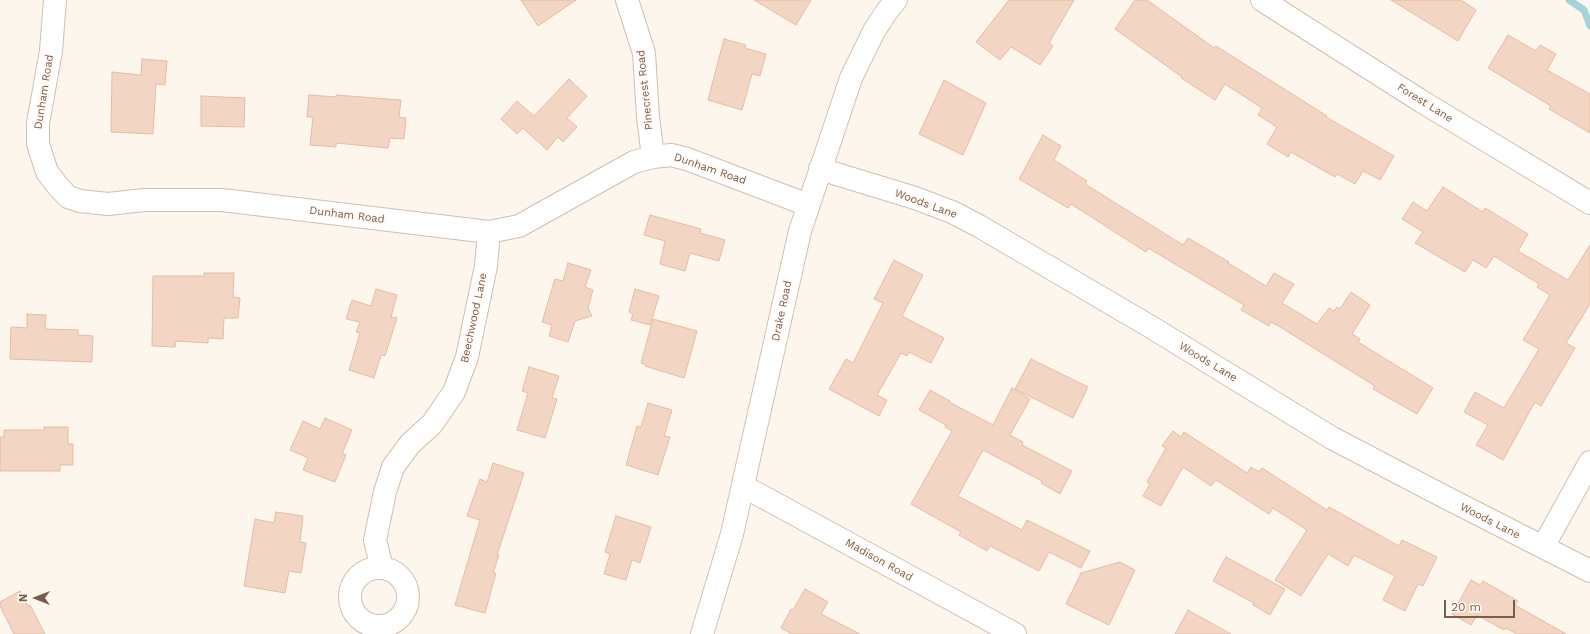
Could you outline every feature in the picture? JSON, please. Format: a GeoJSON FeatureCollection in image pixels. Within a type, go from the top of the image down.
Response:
{"type":"FeatureCollection","features":[{"type":"Feature","properties":{"kind":"street","name":"Dunham Road"},"geometry":{"type":"LineString","coordinates":[[55,0],[51,51],[38,123],[38,144],[47,172],[68,197],[108,204],[144,200],[222,200],[489,232],[519,226],[634,162],[653,157],[670,156],[687,159],[808,205]]}},
{"type":"Feature","properties":{"kind":"street","name":"Pinecrest Road"},"geometry":{"type":"LineString","coordinates":[[627,0],[644,54],[648,117],[653,157]]}},
{"type":"Feature","properties":{"kind":"street","name":"Drake Road"},"geometry":{"type":"LineString","coordinates":[[702,634],[732,534],[800,231],[851,78],[874,31],[887,10],[896,0]]}},
{"type":"Feature","properties":{"kind":"street","name":"Forest Lane"},"geometry":{"type":"LineString","coordinates":[[1262,0],[1421,101],[1590,203]]}},
{"type":"Feature","properties":{"kind":"street","name":"Woods Lane"},"geometry":{"type":"LineString","coordinates":[[820,170],[915,198],[952,212],[980,226],[1151,327],[1332,438],[1590,571]]}},
{"type":"Feature","properties":{"kind":"street","name":"Beechwood Lane"},"geometry":{"type":"LineString","coordinates":[[382,568],[375,540],[393,467],[410,444],[432,424],[454,392],[468,357],[486,266],[489,232]]}},
{"type":"Feature","properties":{"kind":"street"},"geometry":{"type":"LineString","coordinates":[[1543,547],[1590,462]]}},
{"type":"Feature","properties":{"kind":"street","name":"Madison Road"},"geometry":{"type":"LineString","coordinates":[[743,486],[1015,634]]}},
{"type":"Feature","properties":{"kind":"building"},"geometry":{"type":"Polygon","coordinates":[[[521,0],[576,0],[538,26],[521,0]]]}},
{"type":"Feature","properties":{"kind":"building"},"geometry":{"type":"Polygon","coordinates":[[[754,0],[811,0],[796,25],[754,0]]]}},
{"type":"Feature","properties":{"kind":"building"},"geometry":{"type":"Polygon","coordinates":[[[1009,0],[1074,0],[1049,43],[1053,46],[1040,65],[1011,47],[1000,60],[976,42],[1009,0]]]}},
{"type":"Feature","properties":{"kind":"building"},"geometry":{"type":"Polygon","coordinates":[[[1135,0],[1147,0],[1214,48],[1216,46],[1327,116],[1326,117],[1394,156],[1380,180],[1363,171],[1355,184],[1337,174],[1335,177],[1291,152],[1288,157],[1267,144],[1277,127],[1258,115],[1262,108],[1225,84],[1215,100],[1181,78],[1182,77],[1115,29],[1135,0]]]}},
{"type":"Feature","properties":{"kind":"building"},"geometry":{"type":"Polygon","coordinates":[[[1391,0],[1461,0],[1476,10],[1458,41],[1391,0]]]}},
{"type":"Feature","properties":{"kind":"building"},"geometry":{"type":"Polygon","coordinates":[[[1508,35],[1536,51],[1540,45],[1556,54],[1547,70],[1590,94],[1590,133],[1549,109],[1551,106],[1488,68],[1508,35]]]}},
{"type":"Feature","properties":{"kind":"building"},"geometry":{"type":"Polygon","coordinates":[[[724,39],[746,45],[745,48],[766,54],[760,76],[752,74],[742,110],[708,100],[724,39]]]}},
{"type":"Feature","properties":{"kind":"building"},"geometry":{"type":"Polygon","coordinates":[[[142,59],[167,61],[165,85],[156,84],[153,134],[111,132],[112,72],[141,75],[142,59]]]}},
{"type":"Feature","properties":{"kind":"building"},"geometry":{"type":"Polygon","coordinates":[[[569,79],[587,96],[567,118],[577,127],[563,142],[558,137],[547,150],[523,128],[517,134],[501,119],[517,101],[534,116],[569,79]]]}},
{"type":"Feature","properties":{"kind":"building"},"geometry":{"type":"Polygon","coordinates":[[[944,80],[986,103],[963,155],[919,134],[944,80]]]}},
{"type":"Feature","properties":{"kind":"building"},"geometry":{"type":"Polygon","coordinates":[[[309,95],[336,97],[336,95],[401,100],[399,117],[406,118],[404,139],[390,138],[388,148],[336,143],[336,147],[310,145],[313,117],[307,117],[309,95]]]}},
{"type":"Feature","properties":{"kind":"building"},"geometry":{"type":"Polygon","coordinates":[[[201,96],[245,98],[244,127],[201,126],[201,96]]]}},
{"type":"Feature","properties":{"kind":"building"},"geometry":{"type":"Polygon","coordinates":[[[1043,135],[1061,146],[1054,160],[1087,181],[1085,184],[1183,245],[1188,238],[1266,286],[1274,273],[1294,284],[1282,303],[1317,324],[1329,308],[1334,311],[1337,307],[1340,309],[1351,292],[1370,305],[1352,334],[1360,339],[1358,342],[1433,388],[1417,414],[1373,389],[1375,386],[1280,327],[1271,322],[1269,326],[1241,310],[1244,305],[1148,248],[1146,252],[1071,204],[1068,208],[1019,179],[1043,135]]]}},
{"type":"Feature","properties":{"kind":"building"},"geometry":{"type":"Polygon","coordinates":[[[1443,187],[1483,212],[1485,208],[1528,234],[1518,251],[1568,280],[1590,245],[1590,304],[1566,343],[1575,348],[1541,406],[1535,402],[1503,460],[1476,445],[1488,425],[1464,412],[1475,392],[1504,408],[1539,349],[1523,340],[1550,295],[1537,287],[1539,284],[1494,256],[1486,268],[1473,260],[1465,272],[1415,243],[1423,232],[1402,219],[1413,202],[1427,211],[1443,187]]]}},
{"type":"Feature","properties":{"kind":"building"},"geometry":{"type":"Polygon","coordinates":[[[650,215],[701,229],[700,233],[725,240],[719,261],[690,253],[685,271],[660,264],[665,241],[644,235],[650,215]]]}},
{"type":"Feature","properties":{"kind":"building"},"geometry":{"type":"Polygon","coordinates":[[[894,260],[923,275],[902,316],[944,338],[931,363],[909,352],[907,356],[901,353],[877,395],[887,400],[879,416],[829,389],[846,359],[853,363],[883,303],[874,299],[894,260]]]}},
{"type":"Feature","properties":{"kind":"building"},"geometry":{"type":"Polygon","coordinates":[[[568,263],[591,270],[585,287],[593,290],[588,308],[592,316],[575,321],[568,342],[549,336],[552,325],[542,322],[555,279],[563,281],[568,263]]]}},
{"type":"Feature","properties":{"kind":"building"},"geometry":{"type":"Polygon","coordinates":[[[204,273],[234,273],[233,297],[240,298],[238,318],[224,318],[223,339],[208,338],[208,343],[176,341],[175,347],[152,346],[153,276],[204,276],[204,273]]]}},
{"type":"Feature","properties":{"kind":"building"},"geometry":{"type":"Polygon","coordinates":[[[376,289],[397,295],[391,317],[397,318],[385,356],[381,355],[374,378],[349,370],[360,333],[356,332],[360,322],[346,319],[352,300],[371,306],[376,289]]]}},
{"type":"Feature","properties":{"kind":"building"},"geometry":{"type":"Polygon","coordinates":[[[635,289],[659,296],[650,325],[631,320],[633,314],[629,312],[635,289]]]}},
{"type":"Feature","properties":{"kind":"building"},"geometry":{"type":"Polygon","coordinates":[[[27,314],[46,315],[45,329],[78,330],[78,335],[93,336],[92,362],[10,359],[11,327],[27,328],[27,314]]]}},
{"type":"Feature","properties":{"kind":"building"},"geometry":{"type":"Polygon","coordinates":[[[653,319],[697,331],[684,378],[645,366],[646,365],[641,363],[653,319]]]}},
{"type":"Feature","properties":{"kind":"building"},"geometry":{"type":"Polygon","coordinates":[[[1031,359],[1088,387],[1073,418],[1015,389],[1031,359]]]}},
{"type":"Feature","properties":{"kind":"building"},"geometry":{"type":"Polygon","coordinates":[[[529,367],[559,376],[552,398],[557,399],[545,438],[517,430],[528,393],[522,391],[529,367]]]}},
{"type":"Feature","properties":{"kind":"building"},"geometry":{"type":"Polygon","coordinates":[[[1012,388],[1030,399],[1010,435],[1023,442],[1022,445],[1072,471],[1060,494],[1041,483],[1042,481],[983,450],[958,496],[1022,530],[1027,520],[1090,551],[1081,568],[1049,552],[1039,571],[990,546],[987,551],[959,535],[961,532],[911,504],[952,431],[945,427],[946,425],[919,410],[930,390],[950,401],[949,402],[993,425],[1012,388]]]}},
{"type":"Feature","properties":{"kind":"building"},"geometry":{"type":"Polygon","coordinates":[[[648,403],[672,410],[664,436],[670,437],[658,475],[626,465],[637,426],[641,427],[648,403]]]}},
{"type":"Feature","properties":{"kind":"building"},"geometry":{"type":"Polygon","coordinates":[[[325,418],[352,430],[342,454],[346,455],[335,482],[303,470],[308,458],[290,450],[303,421],[320,429],[325,418]]]}},
{"type":"Feature","properties":{"kind":"building"},"geometry":{"type":"Polygon","coordinates":[[[44,427],[68,427],[68,444],[73,444],[73,465],[60,465],[60,471],[0,471],[0,437],[4,437],[4,430],[44,430],[44,427]]]}},
{"type":"Feature","properties":{"kind":"building"},"geometry":{"type":"Polygon","coordinates":[[[1173,431],[1181,437],[1184,432],[1247,473],[1251,467],[1259,472],[1262,468],[1327,510],[1329,507],[1399,546],[1402,540],[1437,557],[1423,586],[1418,584],[1405,611],[1383,600],[1395,576],[1354,555],[1348,566],[1328,554],[1301,596],[1275,580],[1307,530],[1273,508],[1269,514],[1216,480],[1211,486],[1183,467],[1161,506],[1143,496],[1150,484],[1147,482],[1166,448],[1162,446],[1173,431]]]}},
{"type":"Feature","properties":{"kind":"building"},"geometry":{"type":"Polygon","coordinates":[[[493,463],[524,473],[497,555],[499,555],[493,573],[496,573],[485,613],[455,605],[480,520],[467,516],[480,479],[487,482],[493,463]]]}},
{"type":"Feature","properties":{"kind":"building"},"geometry":{"type":"Polygon","coordinates":[[[276,512],[303,516],[300,542],[306,543],[301,573],[289,571],[285,593],[244,586],[255,519],[274,523],[276,512]]]}},
{"type":"Feature","properties":{"kind":"building"},"geometry":{"type":"Polygon","coordinates":[[[616,516],[651,527],[640,563],[632,560],[626,580],[604,574],[610,554],[605,552],[616,516]]]}},
{"type":"Feature","properties":{"kind":"building"},"geometry":{"type":"Polygon","coordinates":[[[1226,557],[1285,589],[1270,615],[1253,605],[1254,603],[1213,581],[1226,557]]]}},
{"type":"Feature","properties":{"kind":"building"},"geometry":{"type":"Polygon","coordinates":[[[1120,562],[1135,570],[1109,625],[1066,604],[1081,573],[1120,562]]]}},
{"type":"Feature","properties":{"kind":"building"},"geometry":{"type":"Polygon","coordinates":[[[1471,580],[1480,585],[1483,581],[1518,601],[1515,605],[1566,634],[1517,634],[1506,628],[1504,630],[1477,615],[1471,625],[1452,614],[1471,580]]]}},
{"type":"Feature","properties":{"kind":"building"},"geometry":{"type":"Polygon","coordinates":[[[805,589],[828,602],[821,614],[860,634],[792,634],[781,628],[791,609],[793,610],[805,589]]]}},
{"type":"Feature","properties":{"kind":"building"},"geometry":{"type":"Polygon","coordinates":[[[20,591],[28,606],[30,605],[45,634],[14,634],[0,606],[0,602],[20,591]]]}},
{"type":"Feature","properties":{"kind":"building"},"geometry":{"type":"Polygon","coordinates":[[[1188,610],[1231,634],[1175,634],[1188,610]]]}},
{"type":"Feature","properties":{"kind":"waterway"},"geometry":{"type":"LineString","coordinates":[[1569,0],[1584,10],[1590,26]]}}]}
